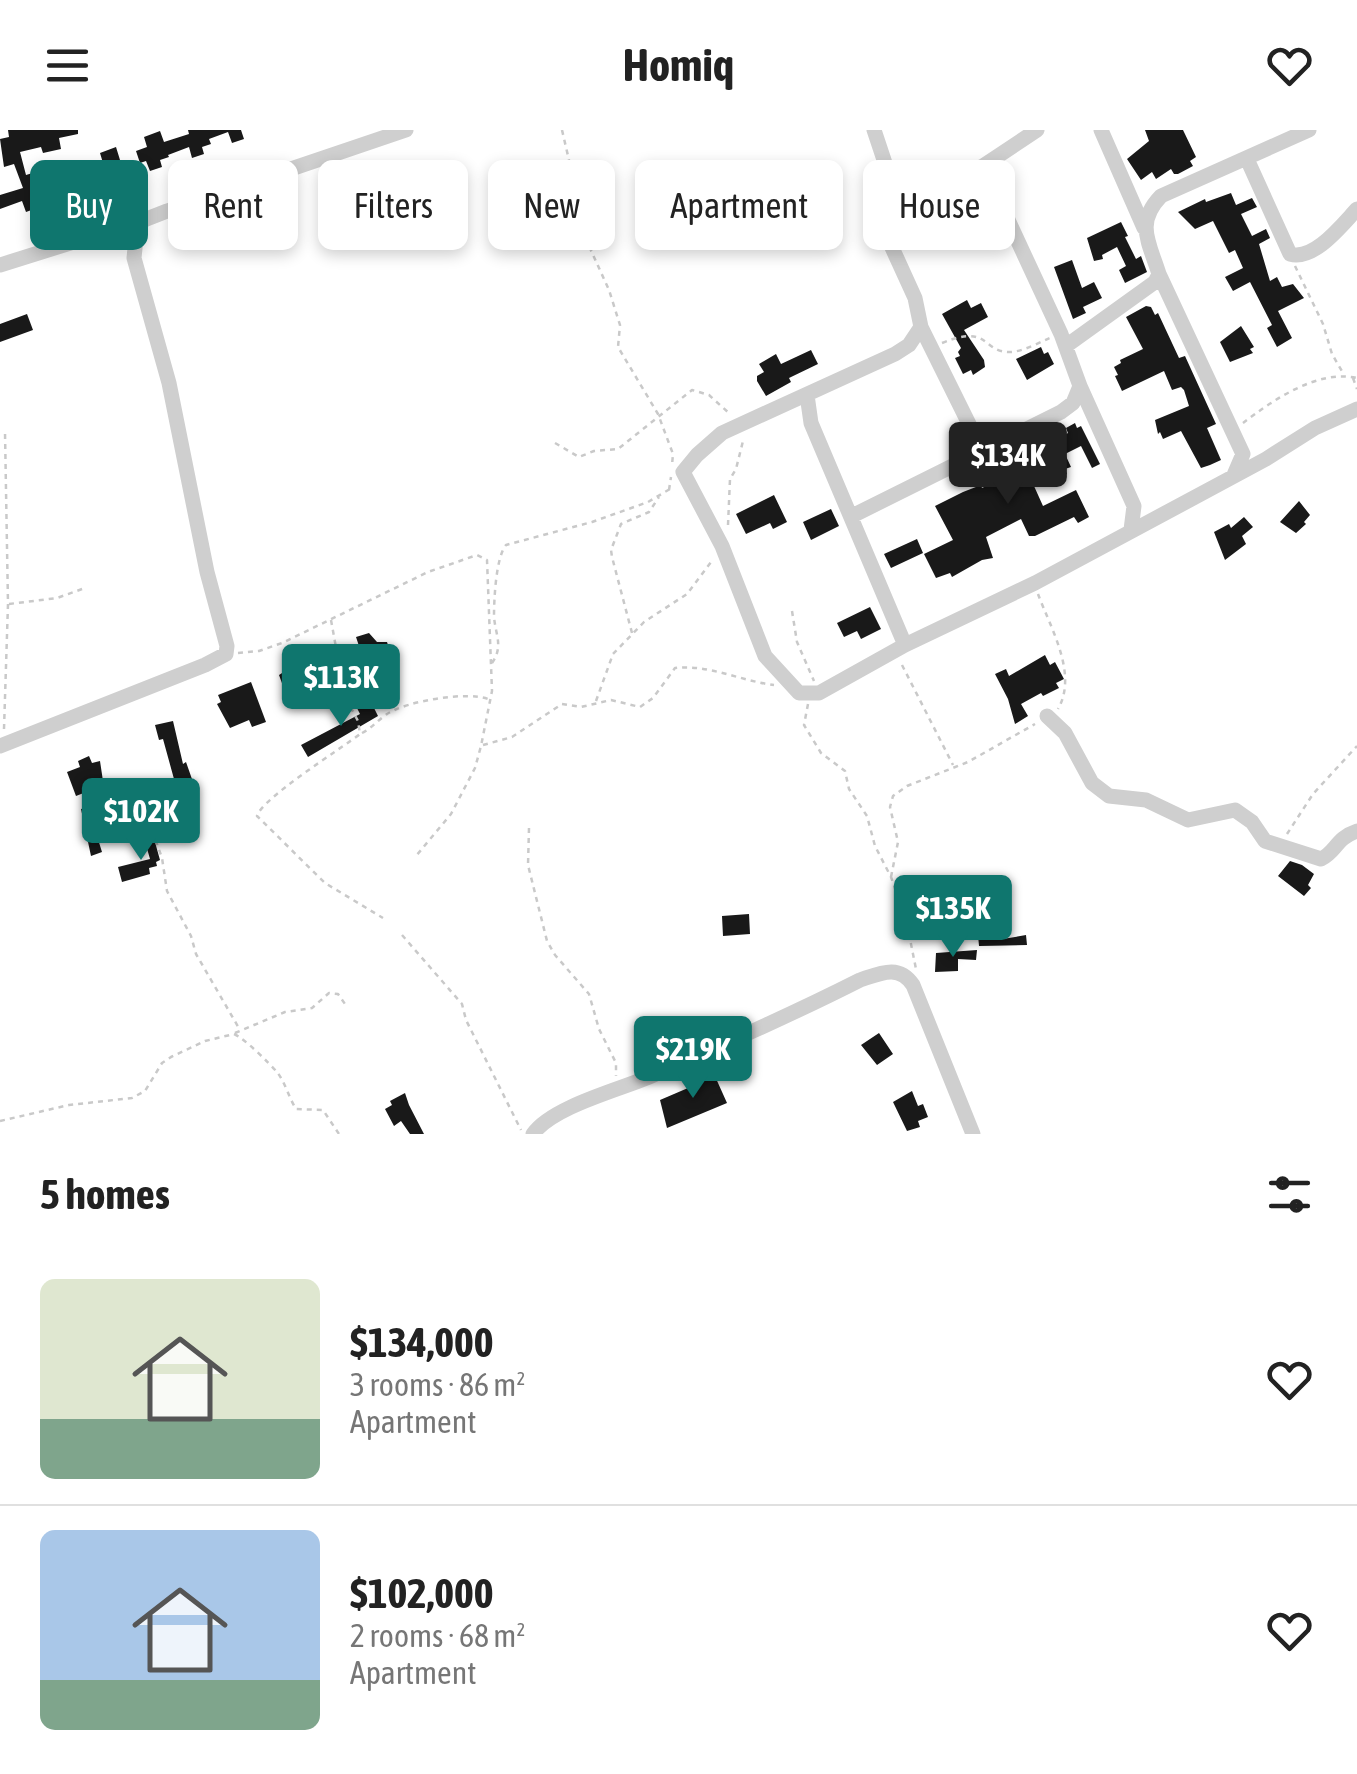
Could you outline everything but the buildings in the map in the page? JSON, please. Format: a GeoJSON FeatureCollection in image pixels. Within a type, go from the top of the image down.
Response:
{"type":"FeatureCollection","features":[{"type":"Feature","properties":{"kind":"street"},"geometry":{"type":"LineString","coordinates":[[344,150],[350,130]]}},
{"type":"Feature","properties":{"kind":"street"},"geometry":{"type":"LineString","coordinates":[[366,130],[382,138]]}},
{"type":"Feature","properties":{"kind":"street"},"geometry":{"type":"LineString","coordinates":[[148,219],[406,130]]}},
{"type":"Feature","properties":{"kind":"street"},"geometry":{"type":"LineString","coordinates":[[874,130],[884,160]]}},
{"type":"Feature","properties":{"kind":"street"},"geometry":{"type":"LineString","coordinates":[[992,160],[1037,130]]}},
{"type":"Feature","properties":{"kind":"street"},"geometry":{"type":"LineString","coordinates":[[1101,130],[1159,274],[1243,454],[1234,475]]}},
{"type":"Feature","properties":{"kind":"street"},"geometry":{"type":"LineString","coordinates":[[1145,232],[1147,212],[1161,196],[1309,130]]}},
{"type":"Feature","properties":{"kind":"street"},"geometry":{"type":"LineString","coordinates":[[1247,160],[1290,254],[1309,254],[1357,209]]}},
{"type":"Feature","properties":{"kind":"street"},"geometry":{"type":"LineString","coordinates":[[1015,235],[1134,506],[1152,519]]}},
{"type":"Feature","properties":{"kind":"street"},"geometry":{"type":"LineString","coordinates":[[0,265],[48,250]]}},
{"type":"Feature","properties":{"kind":"street"},"geometry":{"type":"LineString","coordinates":[[0,743],[205,666],[226,654],[169,383],[135,250]]}},
{"type":"Feature","properties":{"kind":"street"},"geometry":{"type":"LineString","coordinates":[[893,250],[915,298],[921,327],[973,432],[987,450]]}},
{"type":"Feature","properties":{"kind":"street"},"geometry":{"type":"LineString","coordinates":[[1064,340],[1148,290],[1159,274]]}},
{"type":"Feature","properties":{"kind":"street"},"geometry":{"type":"LineString","coordinates":[[921,327],[909,345],[895,354],[708,443],[683,472],[723,548],[765,656],[798,693],[816,693],[1035,583],[1316,428],[1357,410]]}},
{"type":"Feature","properties":{"kind":"street"},"geometry":{"type":"LineString","coordinates":[[852,516],[1061,412],[1073,403],[1080,386]]}},
{"type":"Feature","properties":{"kind":"street"},"geometry":{"type":"LineString","coordinates":[[802,401],[852,516],[900,648]]}},
{"type":"Feature","properties":{"kind":"street"},"geometry":{"type":"LineString","coordinates":[[1131,530],[1134,506]]}},
{"type":"Feature","properties":{"kind":"street"},"geometry":{"type":"LineString","coordinates":[[1047,716],[1065,733],[1092,783],[1109,796],[1146,800],[1188,820],[1236,810],[1252,822],[1265,841],[1324,858],[1340,838],[1357,830]]}},
{"type":"Feature","properties":{"kind":"street"},"geometry":{"type":"LineString","coordinates":[[530,1134],[542,1124],[860,980],[896,971],[914,985],[973,1134]]}},
{"type":"Feature","properties":{"kind":"path"},"geometry":{"type":"LineString","coordinates":[[562,130],[580,215],[620,325],[618,347],[658,417],[673,454],[669,490]]}},
{"type":"Feature","properties":{"kind":"path"},"geometry":{"type":"LineString","coordinates":[[1290,254],[1344,374]]}},
{"type":"Feature","properties":{"kind":"path"},"geometry":{"type":"LineString","coordinates":[[931,347],[968,334],[1000,350],[1014,352],[1064,340]]}},
{"type":"Feature","properties":{"kind":"path"},"geometry":{"type":"LineString","coordinates":[[1234,431],[1286,395],[1318,380],[1344,374],[1354,377],[1357,389]]}},
{"type":"Feature","properties":{"kind":"path"},"geometry":{"type":"LineString","coordinates":[[554,444],[575,456],[618,449],[692,390],[709,395],[745,424],[736,469],[730,479],[728,530],[723,548],[688,594],[655,614],[614,654],[596,701]]}},
{"type":"Feature","properties":{"kind":"path"},"geometry":{"type":"LineString","coordinates":[[0,743],[7,717],[5,432]]}},
{"type":"Feature","properties":{"kind":"path"},"geometry":{"type":"LineString","coordinates":[[492,663],[499,645],[494,618],[498,563],[506,545],[592,522],[659,495],[669,490],[683,472]]}},
{"type":"Feature","properties":{"kind":"path"},"geometry":{"type":"LineString","coordinates":[[632,635],[611,550],[621,524],[649,512],[659,495]]}},
{"type":"Feature","properties":{"kind":"path"},"geometry":{"type":"LineString","coordinates":[[226,654],[259,651],[428,572],[478,555],[488,564],[492,663],[482,746],[451,814],[416,856]]}},
{"type":"Feature","properties":{"kind":"path"},"geometry":{"type":"LineString","coordinates":[[891,877],[898,852],[890,807],[893,796],[1006,742],[1060,708],[1067,678],[1035,583]]}},
{"type":"Feature","properties":{"kind":"path"},"geometry":{"type":"LineString","coordinates":[[8,604],[57,598],[85,588]]}},
{"type":"Feature","properties":{"kind":"path"},"geometry":{"type":"LineString","coordinates":[[792,611],[797,642],[816,693],[808,704],[804,724],[821,753],[846,772],[866,816],[875,846],[891,877],[913,951],[914,985]]}},
{"type":"Feature","properties":{"kind":"path"},"geometry":{"type":"LineString","coordinates":[[331,619],[345,697],[358,721],[360,734]]}},
{"type":"Feature","properties":{"kind":"path"},"geometry":{"type":"LineString","coordinates":[[900,648],[954,766]]}},
{"type":"Feature","properties":{"kind":"path"},"geometry":{"type":"LineString","coordinates":[[482,746],[512,738],[562,704],[581,707],[611,700],[640,707],[652,698],[674,668],[716,671],[744,681],[790,687]]}},
{"type":"Feature","properties":{"kind":"path"},"geometry":{"type":"LineString","coordinates":[[383,918],[325,882],[256,816],[263,804],[279,796],[327,754],[378,724],[390,712],[460,695],[490,699]]}},
{"type":"Feature","properties":{"kind":"path"},"geometry":{"type":"LineString","coordinates":[[1280,846],[1313,794],[1357,746]]}},
{"type":"Feature","properties":{"kind":"path"},"geometry":{"type":"LineString","coordinates":[[156,791],[153,832],[167,891],[222,1003],[240,1030]]}},
{"type":"Feature","properties":{"kind":"path"},"geometry":{"type":"LineString","coordinates":[[529,828],[528,865],[547,941],[555,956],[590,994],[598,1029],[616,1062],[612,1092]]}},
{"type":"Feature","properties":{"kind":"path"},"geometry":{"type":"LineString","coordinates":[[402,935],[462,1004],[513,1117],[530,1134]]}},
{"type":"Feature","properties":{"kind":"path"},"geometry":{"type":"LineString","coordinates":[[0,1121],[69,1105],[132,1098],[145,1091],[162,1063],[205,1040],[234,1034],[282,1013],[312,1008],[328,993],[338,994],[346,1004]]}},
{"type":"Feature","properties":{"kind":"path"},"geometry":{"type":"LineString","coordinates":[[234,1034],[246,1040],[276,1071],[296,1109],[323,1110],[339,1134]]}}]}
